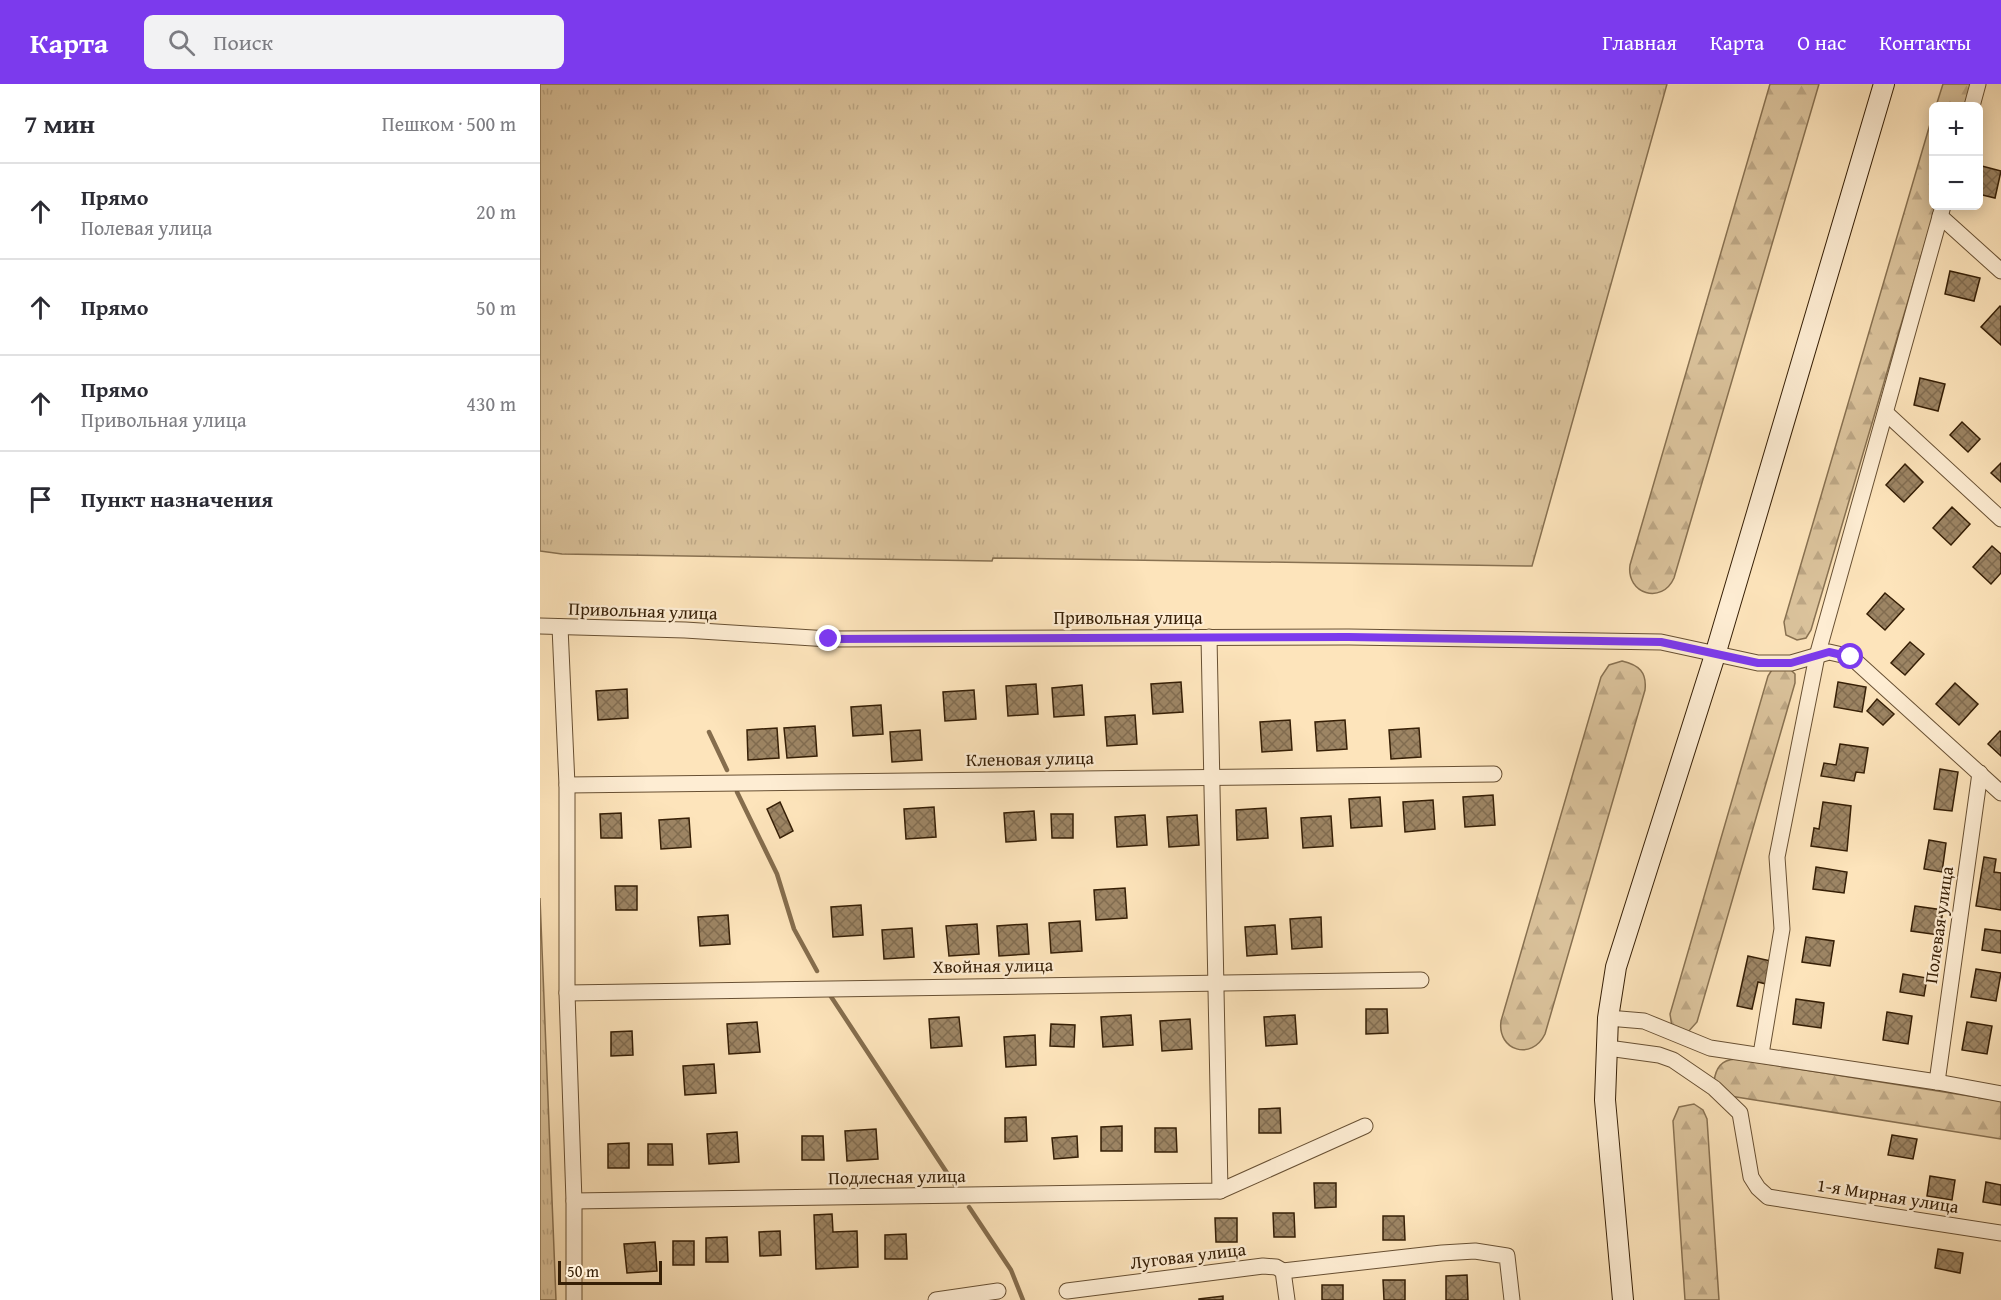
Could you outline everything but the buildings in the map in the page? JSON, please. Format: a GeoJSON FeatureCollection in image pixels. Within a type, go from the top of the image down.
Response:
{"type":"FeatureCollection","features":[{"type":"Feature","properties":{"kind":"street"},"geometry":{"type":"LineString","coordinates":[[1623,1300],[1605,1100],[1608,1018],[1616,967],[1715,655],[1884,84]]}},
{"type":"Feature","properties":{"kind":"street"},"geometry":{"type":"LineString","coordinates":[[1973,102],[1978,84]]}},
{"type":"Feature","properties":{"kind":"street"},"geometry":{"type":"LineString","coordinates":[[1761,1054],[1782,929],[1777,857],[1817,656],[1942,211],[2001,271]]}},
{"type":"Feature","properties":{"kind":"street"},"geometry":{"type":"LineString","coordinates":[[1886,413],[2001,519]]}},
{"type":"Feature","properties":{"kind":"street","name":"Привольная улица"},"geometry":{"type":"LineString","coordinates":[[540,626],[685,630],[829,639],[1209,637],[1661,642],[1758,663],[1791,663],[1817,656]]}},
{"type":"Feature","properties":{"kind":"street"},"geometry":{"type":"LineString","coordinates":[[560,627],[567,784],[567,993],[574,1201],[574,1300]]}},
{"type":"Feature","properties":{"kind":"street"},"geometry":{"type":"LineString","coordinates":[[1209,637],[1218,982],[1220,1191],[1365,1126]]}},
{"type":"Feature","properties":{"kind":"street"},"geometry":{"type":"LineString","coordinates":[[1817,656],[1829,652],[1851,657],[2001,793]]}},
{"type":"Feature","properties":{"kind":"street","name":"Полевая улица"},"geometry":{"type":"LineString","coordinates":[[1937,1082],[1980,773]]}},
{"type":"Feature","properties":{"kind":"street","name":"Кленовая улица"},"geometry":{"type":"LineString","coordinates":[[567,784],[1494,774]]}},
{"type":"Feature","properties":{"kind":"street","name":"Хвойная улица"},"geometry":{"type":"LineString","coordinates":[[567,993],[1420,980]]}},
{"type":"Feature","properties":{"kind":"street"},"geometry":{"type":"LineString","coordinates":[[1608,1018],[1644,1021],[1710,1048],[1761,1054],[2001,1094]]}},
{"type":"Feature","properties":{"kind":"street","name":"1-я Мирная улица"},"geometry":{"type":"LineString","coordinates":[[1608,1048],[1659,1055],[1673,1060],[1714,1088],[1740,1113],[1751,1177],[1768,1197],[2001,1233]]}},
{"type":"Feature","properties":{"kind":"street","name":"Подлесная улица"},"geometry":{"type":"LineString","coordinates":[[574,1201],[1220,1191]]}},
{"type":"Feature","properties":{"kind":"street","name":"Луговая улица"},"geometry":{"type":"LineString","coordinates":[[1067,1291],[1263,1266],[1276,1267],[1283,1271],[1475,1251],[1507,1256],[1512,1300]]}},
{"type":"Feature","properties":{"kind":"street"},"geometry":{"type":"LineString","coordinates":[[1283,1271],[1287,1300]]}},
{"type":"Feature","properties":{"kind":"street"},"geometry":{"type":"LineString","coordinates":[[936,1300],[998,1291]]}},
{"type":"Feature","properties":{"kind":"green space"},"geometry":{"type":"Polygon","coordinates":[[[540,84],[1667,84],[1532,566],[993,558],[992,561],[562,554],[540,551],[540,84]]]}},
{"type":"Feature","properties":{"kind":"green space"},"geometry":{"type":"Polygon","coordinates":[[[1770,84],[1819,84],[1674,578],[1662,591],[1646,592],[1634,583],[1630,575],[1630,565],[1770,84]]]}},
{"type":"Feature","properties":{"kind":"green space"},"geometry":{"type":"Polygon","coordinates":[[[1943,84],[1972,84],[1966,102],[1937,102],[1943,84]]]}},
{"type":"Feature","properties":{"kind":"green space"},"geometry":{"type":"Polygon","coordinates":[[[1929,128],[1929,210],[1935,210],[1811,630],[1806,638],[1797,640],[1786,635],[1784,622],[1929,128]]]}},
{"type":"Feature","properties":{"kind":"green space"},"geometry":{"type":"Polygon","coordinates":[[[1622,661],[1641,670],[1645,678],[1645,690],[1545,1034],[1532,1048],[1517,1049],[1504,1039],[1501,1021],[1601,677],[1609,665],[1622,661]]]}},
{"type":"Feature","properties":{"kind":"green space"},"geometry":{"type":"Polygon","coordinates":[[[1773,668],[1789,668],[1795,674],[1795,683],[1697,1022],[1688,1032],[1672,1027],[1670,1014],[1768,676],[1773,668]]]}},
{"type":"Feature","properties":{"kind":"green space"},"geometry":{"type":"Polygon","coordinates":[[[540,898],[556,1300],[540,1300],[540,898]]]}},
{"type":"Feature","properties":{"kind":"green space"},"geometry":{"type":"Polygon","coordinates":[[[1735,1059],[2001,1101],[2001,1139],[1730,1096],[1714,1081],[1720,1065],[1735,1059]]]}},
{"type":"Feature","properties":{"kind":"green space"},"geometry":{"type":"Polygon","coordinates":[[[1694,1104],[1703,1110],[1707,1119],[1719,1300],[1685,1300],[1673,1121],[1679,1107],[1694,1104]]]}},
{"type":"Feature","properties":{"kind":"waterway"},"geometry":{"type":"LineString","coordinates":[[709,732],[727,770]]}},
{"type":"Feature","properties":{"kind":"waterway"},"geometry":{"type":"LineString","coordinates":[[737,792],[777,874],[794,929],[817,971]]}},
{"type":"Feature","properties":{"kind":"waterway"},"geometry":{"type":"LineString","coordinates":[[828,992],[955,1185]]}},
{"type":"Feature","properties":{"kind":"waterway"},"geometry":{"type":"LineString","coordinates":[[969,1207],[1011,1270],[1023,1300]]}},
{"type":"Feature","properties":{"kind":"route"},"geometry":{"type":"LineString","coordinates":[[829,639],[1348,637],[1661,642],[1758,663],[1791,663],[1829,652],[1851,657]]}}]}
